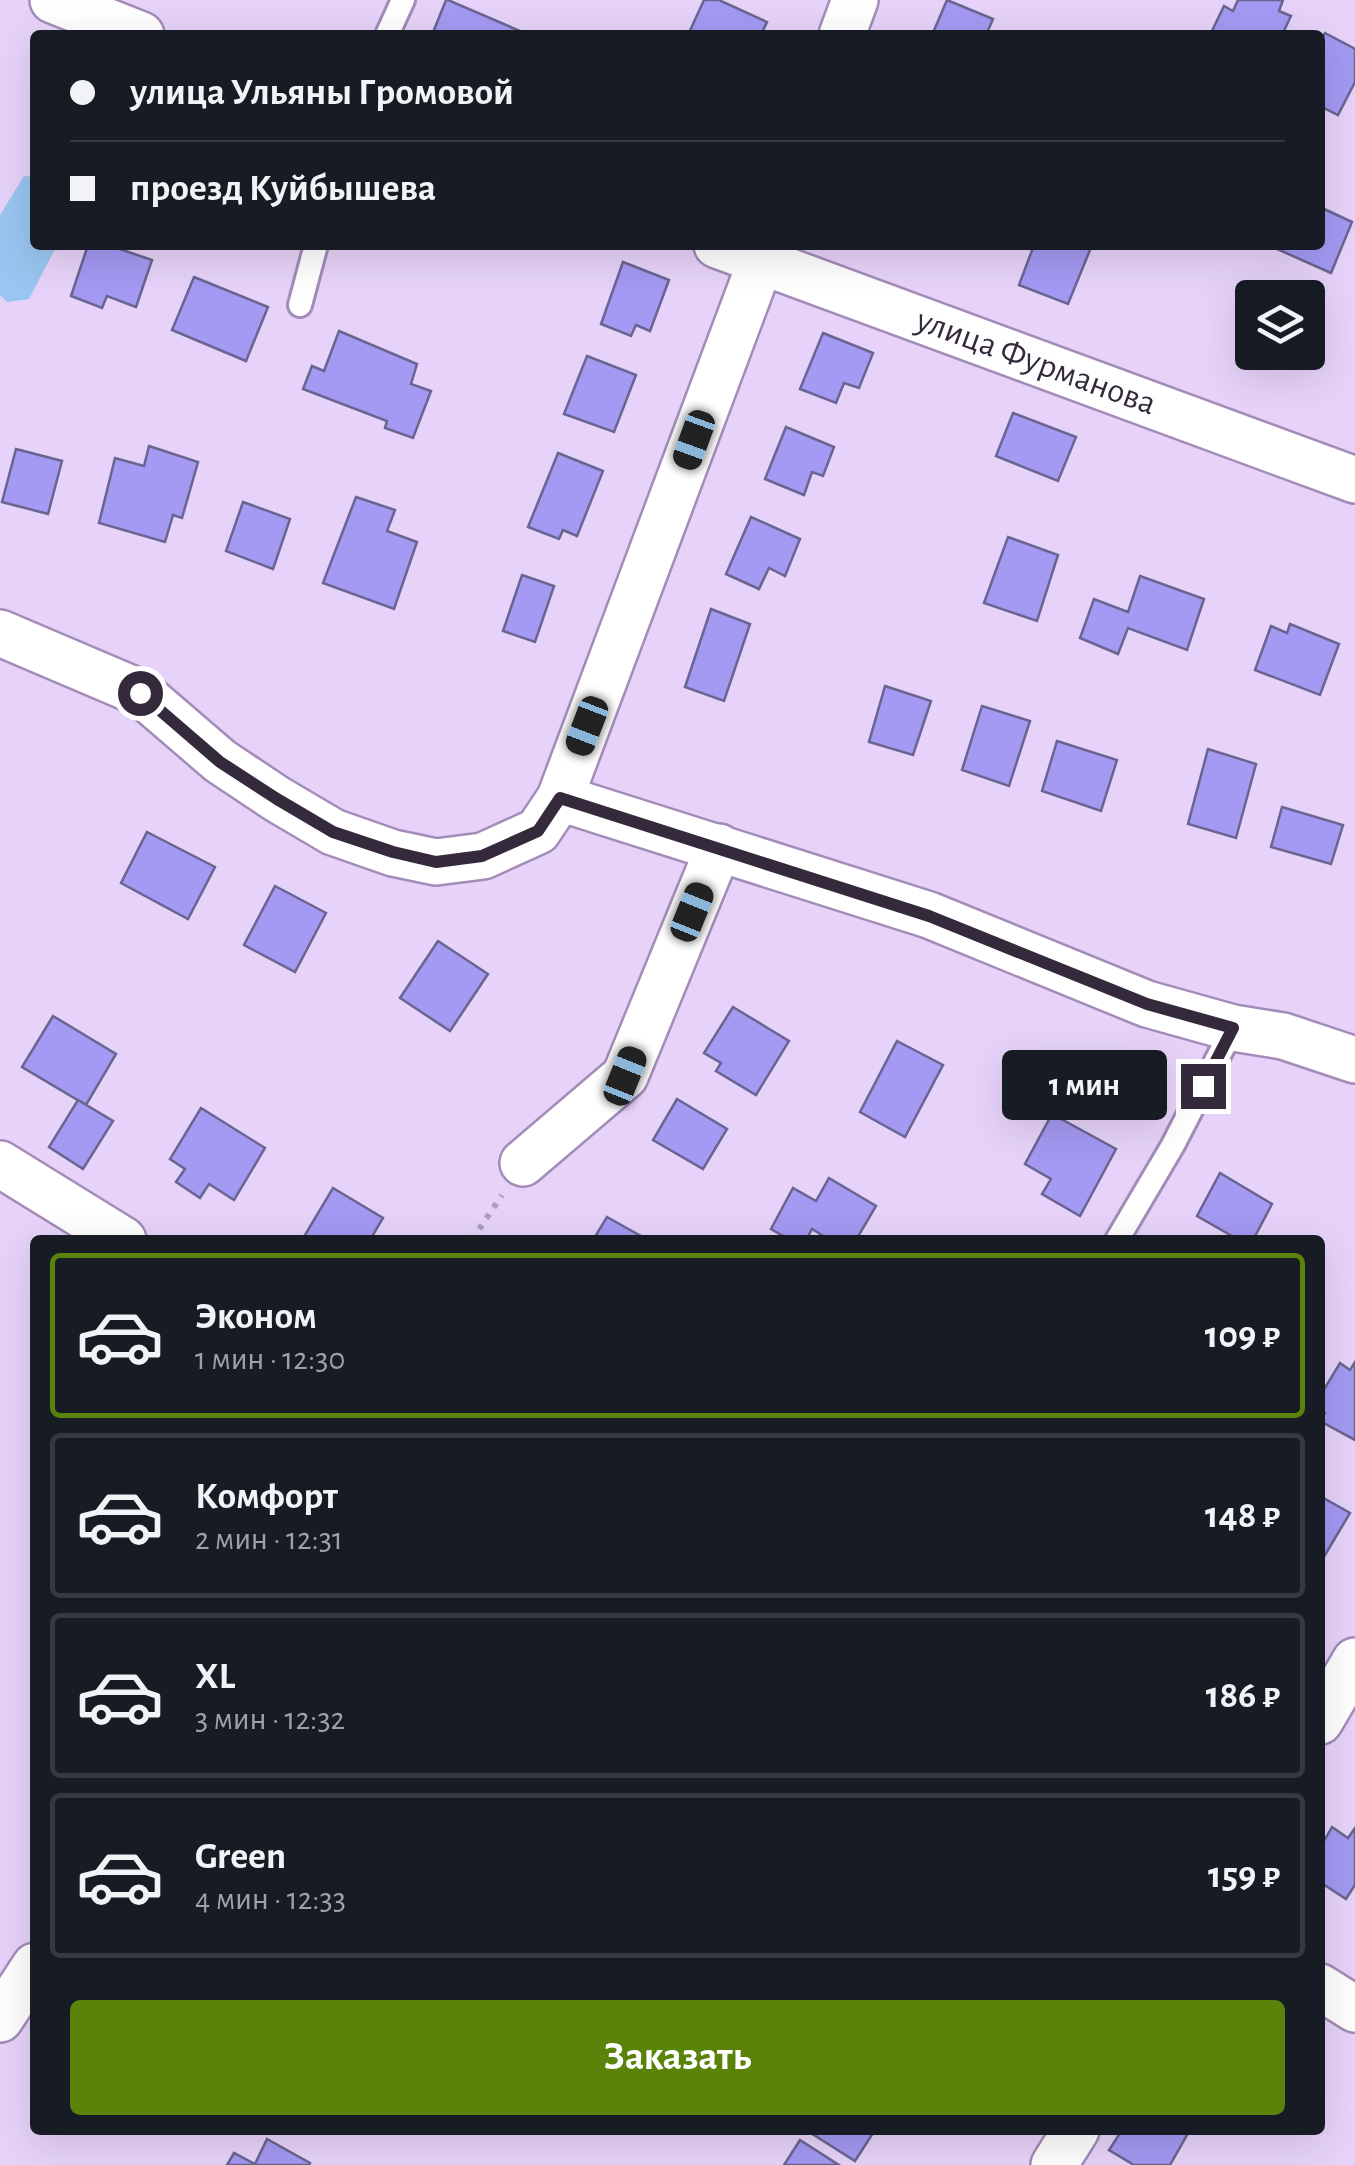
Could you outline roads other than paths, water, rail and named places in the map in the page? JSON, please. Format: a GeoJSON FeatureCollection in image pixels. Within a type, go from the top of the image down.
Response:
{"type":"FeatureCollection","features":[{"type":"Feature","properties":{"kind":"street"},"geometry":{"type":"LineString","coordinates":[[53,0],[128,30]]}},
{"type":"Feature","properties":{"kind":"street"},"geometry":{"type":"LineString","coordinates":[[844,30],[855,0]]}},
{"type":"Feature","properties":{"kind":"street"},"geometry":{"type":"LineString","coordinates":[[0,634],[140,693],[220,762],[333,832],[436,862],[482,856],[538,831],[560,798],[764,253]]}},
{"type":"Feature","properties":{"kind":"street","name":"улица Фурманова"},"geometry":{"type":"LineString","coordinates":[[764,253],[1355,480]]}},
{"type":"Feature","properties":{"kind":"street"},"geometry":{"type":"LineString","coordinates":[[560,798],[929,916],[1147,1004],[1233,1028],[1284,1036],[1355,1060]]}},
{"type":"Feature","properties":{"kind":"street"},"geometry":{"type":"LineString","coordinates":[[523,1163],[625,1076],[719,846]]}},
{"type":"Feature","properties":{"kind":"street"},"geometry":{"type":"LineString","coordinates":[[1,1167],[115,1235]]}},
{"type":"Feature","properties":{"kind":"street"},"geometry":{"type":"LineString","coordinates":[[1325,1713],[1355,1661]]}},
{"type":"Feature","properties":{"kind":"street"},"geometry":{"type":"LineString","coordinates":[[0,2019],[30,1974]]}},
{"type":"Feature","properties":{"kind":"street"},"geometry":{"type":"LineString","coordinates":[[1325,1990],[1355,2009]]}},
{"type":"Feature","properties":{"kind":"street"},"geometry":{"type":"LineString","coordinates":[[1054,2165],[1073,2135]]}},
{"type":"Feature","properties":{"kind":"lane"},"geometry":{"type":"LineString","coordinates":[[389,30],[403,0]]}},
{"type":"Feature","properties":{"kind":"lane"},"geometry":{"type":"LineString","coordinates":[[300,305],[315,250]]}},
{"type":"Feature","properties":{"kind":"lane"},"geometry":{"type":"LineString","coordinates":[[1119,1235],[1174,1145],[1233,1028]]}},
{"type":"Feature","properties":{"kind":"water"},"geometry":{"type":"Polygon","coordinates":[[[24,176],[30,177],[30,250],[54,250],[29,299],[7,302],[0,295],[0,215],[24,176]]]}}]}
